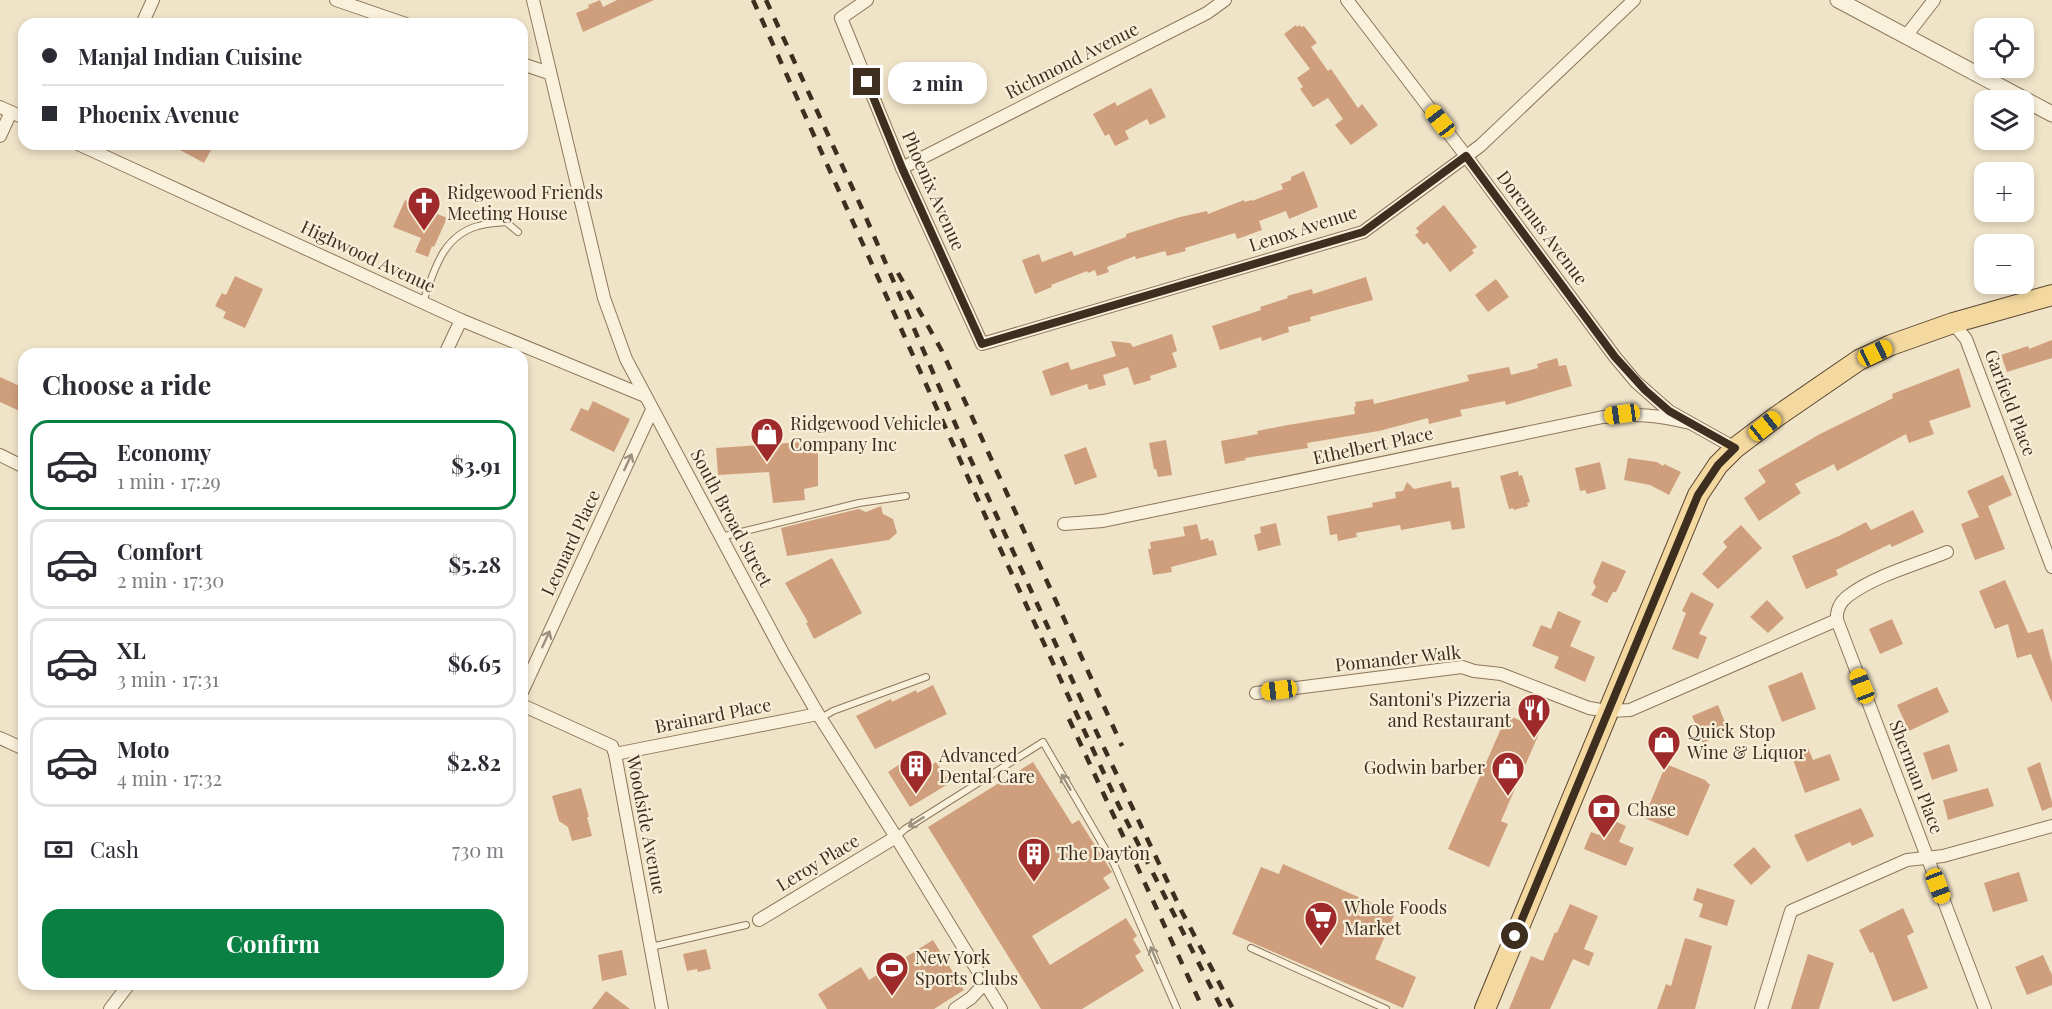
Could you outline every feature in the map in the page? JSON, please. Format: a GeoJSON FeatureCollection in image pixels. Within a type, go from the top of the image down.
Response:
{"type":"FeatureCollection","features":[{"type":"Feature","properties":{"kind":"main road"},"geometry":{"type":"LineString","coordinates":[[1485,1009],[1698,495],[1718,465],[1735,448],[1776,417],[1859,360],[1891,345],[1953,323],[2052,295]]}},
{"type":"Feature","properties":{"kind":"street"},"geometry":{"type":"LineString","coordinates":[[145,18],[153,0]]}},
{"type":"Feature","properties":{"kind":"street"},"geometry":{"type":"LineString","coordinates":[[336,0],[388,18]]}},
{"type":"Feature","properties":{"kind":"street","name":"South Broad Street"},"geometry":{"type":"LineString","coordinates":[[532,0],[604,298],[626,359],[720,537],[819,716],[1001,1009]]}},
{"type":"Feature","properties":{"kind":"street","name":"Phoenix Avenue"},"geometry":{"type":"LineString","coordinates":[[867,0],[841,18],[902,168],[982,344]]}},
{"type":"Feature","properties":{"kind":"street","name":"Richmond Avenue"},"geometry":{"type":"LineString","coordinates":[[902,168],[1207,13],[1226,0]]}},
{"type":"Feature","properties":{"kind":"street","name":"Doremus Avenue"},"geometry":{"type":"LineString","coordinates":[[1347,0],[1615,357],[1653,399],[1669,411],[1735,448]]}},
{"type":"Feature","properties":{"kind":"street","name":"Lenox Avenue"},"geometry":{"type":"LineString","coordinates":[[982,344],[1363,232],[1480,146],[1634,0]]}},
{"type":"Feature","properties":{"kind":"street"},"geometry":{"type":"LineString","coordinates":[[1838,0],[2052,114]]}},
{"type":"Feature","properties":{"kind":"street"},"geometry":{"type":"LineString","coordinates":[[1906,36],[1934,0]]}},
{"type":"Feature","properties":{"kind":"street"},"geometry":{"type":"LineString","coordinates":[[528,66],[549,73]]}},
{"type":"Feature","properties":{"kind":"street"},"geometry":{"type":"LineString","coordinates":[[0,136],[5,109]]}},
{"type":"Feature","properties":{"kind":"street","name":"Highwood Avenue"},"geometry":{"type":"LineString","coordinates":[[95,150],[461,320],[645,396]]}},
{"type":"Feature","properties":{"kind":"street"},"geometry":{"type":"LineString","coordinates":[[448,348],[461,320]]}},
{"type":"Feature","properties":{"kind":"street","name":"Garfield Place"},"geometry":{"type":"LineString","coordinates":[[1953,323],[1966,339],[2052,567]]}},
{"type":"Feature","properties":{"kind":"street","name":"Leonard Place"},"geometry":{"type":"LineString","coordinates":[[528,679],[652,410]]}},
{"type":"Feature","properties":{"kind":"street","name":"Ethelbert Place"},"geometry":{"type":"LineString","coordinates":[[1064,524],[1103,521],[1603,417],[1647,414],[1690,423]]}},
{"type":"Feature","properties":{"kind":"street"},"geometry":{"type":"LineString","coordinates":[[0,455],[18,464]]}},
{"type":"Feature","properties":{"kind":"street"},"geometry":{"type":"LineString","coordinates":[[1608,711],[1630,710],[1837,620],[1836,612],[1847,597],[1882,577],[1947,552]]}},
{"type":"Feature","properties":{"kind":"street","name":"Sherman Place"},"geometry":{"type":"LineString","coordinates":[[1837,620],[1985,1009]]}},
{"type":"Feature","properties":{"kind":"street","name":"Pomander Walk"},"geometry":{"type":"LineString","coordinates":[[1256,693],[1462,668],[1501,674],[1589,708],[1608,711]]}},
{"type":"Feature","properties":{"kind":"street","name":"Woodside Avenue"},"geometry":{"type":"LineString","coordinates":[[528,708],[612,746],[662,1009]]}},
{"type":"Feature","properties":{"kind":"street","name":"Brainard Place"},"geometry":{"type":"LineString","coordinates":[[615,754],[819,716]]}},
{"type":"Feature","properties":{"kind":"street"},"geometry":{"type":"LineString","coordinates":[[0,738],[18,746]]}},
{"type":"Feature","properties":{"kind":"street"},"geometry":{"type":"LineString","coordinates":[[1761,1009],[1791,911],[1907,860],[1943,856],[2052,826]]}},
{"type":"Feature","properties":{"kind":"street","name":"Leroy Place"},"geometry":{"type":"LineString","coordinates":[[759,920],[896,837]]}},
{"type":"Feature","properties":{"kind":"street"},"geometry":{"type":"LineString","coordinates":[[955,1009],[972,998],[985,983]]}},
{"type":"Feature","properties":{"kind":"street"},"geometry":{"type":"LineString","coordinates":[[110,1009],[124,990]]}},
{"type":"Feature","properties":{"kind":"lane"},"geometry":{"type":"LineString","coordinates":[[423,302],[432,271],[441,254],[457,236],[477,226],[506,222],[518,231]]}},
{"type":"Feature","properties":{"kind":"lane"},"geometry":{"type":"LineString","coordinates":[[720,537],[859,503],[906,496]]}},
{"type":"Feature","properties":{"kind":"lane"},"geometry":{"type":"LineString","coordinates":[[819,716],[926,677]]}},
{"type":"Feature","properties":{"kind":"lane"},"geometry":{"type":"LineString","coordinates":[[896,837],[905,829],[1043,742],[1114,864],[1177,1009]]}},
{"type":"Feature","properties":{"kind":"lane"},"geometry":{"type":"LineString","coordinates":[[651,947],[746,926]]}},
{"type":"Feature","properties":{"kind":"lane"},"geometry":{"type":"LineString","coordinates":[[1251,948],[1386,1009]]}},
{"type":"Feature","properties":{"kind":"building"},"geometry":{"type":"Polygon","coordinates":[[[600,0],[603,7],[617,0],[654,0],[583,32],[576,13],[600,0]]]}},
{"type":"Feature","properties":{"kind":"building"},"geometry":{"type":"Polygon","coordinates":[[[1296,25],[1297,27],[1304,26],[1317,43],[1311,47],[1328,71],[1331,69],[1358,108],[1362,104],[1378,125],[1351,145],[1335,125],[1343,119],[1328,98],[1313,107],[1300,89],[1303,87],[1297,78],[1310,69],[1284,34],[1296,25]]]}},
{"type":"Feature","properties":{"kind":"building"},"geometry":{"type":"Polygon","coordinates":[[[1151,88],[1166,117],[1150,125],[1147,119],[1125,131],[1129,139],[1115,146],[1109,134],[1105,136],[1093,114],[1115,102],[1117,106],[1151,88]]]}},
{"type":"Feature","properties":{"kind":"building"},"geometry":{"type":"Polygon","coordinates":[[[180,150],[211,150],[204,163],[180,150]]]}},
{"type":"Feature","properties":{"kind":"building"},"geometry":{"type":"Polygon","coordinates":[[[1304,171],[1318,207],[1289,219],[1286,211],[1259,221],[1262,230],[1237,239],[1235,233],[1185,248],[1186,251],[1167,256],[1165,251],[1136,259],[1135,256],[1107,267],[1109,272],[1097,276],[1095,270],[1088,273],[1087,271],[1035,294],[1022,260],[1039,254],[1042,262],[1072,251],[1074,256],[1126,237],[1126,234],[1180,217],[1207,211],[1208,214],[1244,200],[1244,202],[1252,201],[1283,189],[1281,184],[1304,171]]]}},
{"type":"Feature","properties":{"kind":"building","name":"Ridgewood Friends Meeting House"},"geometry":{"type":"Polygon","coordinates":[[[405,200],[447,218],[428,257],[415,252],[421,238],[393,227],[405,200]]]}},
{"type":"Feature","properties":{"kind":"building"},"geometry":{"type":"Polygon","coordinates":[[[1444,205],[1477,247],[1472,250],[1474,253],[1450,272],[1427,242],[1424,245],[1415,235],[1419,232],[1416,228],[1444,205]]]}},
{"type":"Feature","properties":{"kind":"building"},"geometry":{"type":"Polygon","coordinates":[[[235,276],[263,289],[245,328],[223,318],[226,312],[215,306],[222,293],[226,295],[235,276]]]}},
{"type":"Feature","properties":{"kind":"building"},"geometry":{"type":"Polygon","coordinates":[[[1366,277],[1373,300],[1310,317],[1311,321],[1288,327],[1289,332],[1262,341],[1261,337],[1220,350],[1212,326],[1261,310],[1260,307],[1288,298],[1287,296],[1312,289],[1313,294],[1366,277]]]}},
{"type":"Feature","properties":{"kind":"building"},"geometry":{"type":"Polygon","coordinates":[[[1496,279],[1509,297],[1488,312],[1475,295],[1496,279]]]}},
{"type":"Feature","properties":{"kind":"building"},"geometry":{"type":"Polygon","coordinates":[[[1172,334],[1177,351],[1172,353],[1177,367],[1150,376],[1151,380],[1134,385],[1128,367],[1103,375],[1106,385],[1089,390],[1087,384],[1051,396],[1042,371],[1068,362],[1071,370],[1116,356],[1111,341],[1130,343],[1133,347],[1172,334]]]}},
{"type":"Feature","properties":{"kind":"building"},"geometry":{"type":"Polygon","coordinates":[[[2052,340],[2052,358],[2007,372],[2001,355],[2028,346],[2029,349],[2052,340]]]}},
{"type":"Feature","properties":{"kind":"building"},"geometry":{"type":"Polygon","coordinates":[[[1557,358],[1559,366],[1566,365],[1572,386],[1506,405],[1505,401],[1460,410],[1462,416],[1429,424],[1428,418],[1379,431],[1307,443],[1308,448],[1245,458],[1246,460],[1225,464],[1221,441],[1258,434],[1257,431],[1355,414],[1355,402],[1373,399],[1374,404],[1469,381],[1467,375],[1509,367],[1511,375],[1538,368],[1537,364],[1557,358]]]}},
{"type":"Feature","properties":{"kind":"building"},"geometry":{"type":"Polygon","coordinates":[[[1959,368],[1971,407],[1929,421],[1934,434],[1909,443],[1906,434],[1837,471],[1834,464],[1795,484],[1801,493],[1759,521],[1744,498],[1766,482],[1758,470],[1820,434],[1893,398],[1892,394],[1959,368]]]}},
{"type":"Feature","properties":{"kind":"building"},"geometry":{"type":"Polygon","coordinates":[[[0,377],[18,385],[18,410],[0,402],[0,377]]]}},
{"type":"Feature","properties":{"kind":"building"},"geometry":{"type":"Polygon","coordinates":[[[593,401],[630,419],[614,452],[570,430],[581,408],[588,411],[593,401]]]}},
{"type":"Feature","properties":{"kind":"building"},"geometry":{"type":"Polygon","coordinates":[[[1166,440],[1172,475],[1158,477],[1154,469],[1149,443],[1166,440]]]}},
{"type":"Feature","properties":{"kind":"building","name":"Ridgewood Vehicle Company Inc"},"geometry":{"type":"Polygon","coordinates":[[[818,441],[818,486],[804,489],[805,500],[773,503],[769,472],[718,475],[716,448],[818,441]]]}},
{"type":"Feature","properties":{"kind":"building"},"geometry":{"type":"Polygon","coordinates":[[[1086,447],[1097,477],[1075,485],[1064,455],[1086,447]]]}},
{"type":"Feature","properties":{"kind":"building"},"geometry":{"type":"Polygon","coordinates":[[[1628,458],[1657,462],[1681,472],[1669,495],[1650,485],[1624,480],[1628,458]]]}},
{"type":"Feature","properties":{"kind":"building"},"geometry":{"type":"Polygon","coordinates":[[[1600,462],[1606,489],[1587,494],[1585,490],[1580,491],[1575,468],[1600,462]]]}},
{"type":"Feature","properties":{"kind":"building"},"geometry":{"type":"Polygon","coordinates":[[[1518,471],[1519,476],[1522,475],[1530,502],[1527,503],[1528,506],[1514,510],[1509,509],[1500,476],[1518,471]]]}},
{"type":"Feature","properties":{"kind":"building"},"geometry":{"type":"Polygon","coordinates":[[[2003,475],[2012,495],[1988,506],[2005,549],[1975,560],[1961,524],[1979,517],[1967,491],[2003,475]]]}},
{"type":"Feature","properties":{"kind":"building"},"geometry":{"type":"Polygon","coordinates":[[[1451,481],[1452,488],[1459,487],[1465,528],[1452,530],[1450,521],[1401,530],[1400,525],[1356,533],[1357,537],[1338,541],[1337,534],[1330,535],[1327,516],[1373,507],[1372,503],[1396,498],[1395,492],[1403,491],[1407,482],[1414,489],[1451,481]]]}},
{"type":"Feature","properties":{"kind":"building"},"geometry":{"type":"Polygon","coordinates":[[[881,506],[883,514],[893,519],[897,533],[889,540],[787,556],[781,528],[859,509],[866,512],[881,506]]]}},
{"type":"Feature","properties":{"kind":"building"},"geometry":{"type":"Polygon","coordinates":[[[1913,510],[1924,532],[1892,547],[1890,544],[1836,570],[1838,575],[1806,589],[1792,556],[1866,522],[1871,530],[1913,510]]]}},
{"type":"Feature","properties":{"kind":"building"},"geometry":{"type":"Polygon","coordinates":[[[1276,523],[1281,545],[1258,551],[1254,535],[1261,533],[1260,527],[1276,523]]]}},
{"type":"Feature","properties":{"kind":"building"},"geometry":{"type":"Polygon","coordinates":[[[1197,524],[1201,540],[1208,538],[1209,541],[1213,540],[1217,555],[1171,567],[1172,572],[1153,575],[1148,549],[1151,549],[1150,542],[1185,536],[1183,527],[1197,524]]]}},
{"type":"Feature","properties":{"kind":"building"},"geometry":{"type":"Polygon","coordinates":[[[1741,525],[1762,548],[1718,589],[1702,574],[1727,547],[1723,542],[1741,525]]]}},
{"type":"Feature","properties":{"kind":"building"},"geometry":{"type":"Polygon","coordinates":[[[832,558],[862,613],[814,639],[806,623],[808,622],[785,583],[832,558]]]}},
{"type":"Feature","properties":{"kind":"building"},"geometry":{"type":"Polygon","coordinates":[[[1602,561],[1626,571],[1616,592],[1613,592],[1607,603],[1591,595],[1596,587],[1593,582],[1602,561]]]}},
{"type":"Feature","properties":{"kind":"building"},"geometry":{"type":"Polygon","coordinates":[[[2005,580],[2028,633],[2043,629],[2052,663],[2052,703],[2031,654],[2017,658],[2008,624],[1995,629],[1979,591],[2005,580]]]}},
{"type":"Feature","properties":{"kind":"building"},"geometry":{"type":"Polygon","coordinates":[[[1691,592],[1714,604],[1699,634],[1707,637],[1698,659],[1672,649],[1686,613],[1682,611],[1691,592]]]}},
{"type":"Feature","properties":{"kind":"building"},"geometry":{"type":"Polygon","coordinates":[[[1767,600],[1784,618],[1768,633],[1750,617],[1767,600]]]}},
{"type":"Feature","properties":{"kind":"building"},"geometry":{"type":"Polygon","coordinates":[[[1558,611],[1581,621],[1570,646],[1595,657],[1585,682],[1554,668],[1559,657],[1532,646],[1541,625],[1551,629],[1558,611]]]}},
{"type":"Feature","properties":{"kind":"building"},"geometry":{"type":"Polygon","coordinates":[[[1892,619],[1903,644],[1880,654],[1869,629],[1892,619]]]}},
{"type":"Feature","properties":{"kind":"building"},"geometry":{"type":"Polygon","coordinates":[[[1802,672],[1816,709],[1782,722],[1768,686],[1802,672]]]}},
{"type":"Feature","properties":{"kind":"building"},"geometry":{"type":"Polygon","coordinates":[[[933,685],[947,714],[875,749],[856,716],[891,699],[892,702],[916,690],[917,693],[933,685]]]}},
{"type":"Feature","properties":{"kind":"building"},"geometry":{"type":"Polygon","coordinates":[[[1937,687],[1949,712],[1909,731],[1897,705],[1937,687]]]}},
{"type":"Feature","properties":{"kind":"building"},"geometry":{"type":"Polygon","coordinates":[[[1718,705],[1729,732],[1703,743],[1692,716],[1718,705]]]}},
{"type":"Feature","properties":{"kind":"building"},"geometry":{"type":"Polygon","coordinates":[[[1507,715],[1541,729],[1501,821],[1508,824],[1489,867],[1448,849],[1507,715]]]}},
{"type":"Feature","properties":{"kind":"building"},"geometry":{"type":"Polygon","coordinates":[[[1949,744],[1958,771],[1932,780],[1923,753],[1949,744]]]}},
{"type":"Feature","properties":{"kind":"building"},"geometry":{"type":"Polygon","coordinates":[[[1808,748],[1813,760],[1830,754],[1840,780],[1805,793],[1791,754],[1808,748]]]}},
{"type":"Feature","properties":{"kind":"building","name":"Advanced Dental Care"},"geometry":{"type":"Polygon","coordinates":[[[903,762],[913,777],[936,762],[950,783],[910,807],[888,772],[903,762]]]}},
{"type":"Feature","properties":{"kind":"building","name":"The Dayton"},"geometry":{"type":"Polygon","coordinates":[[[1033,762],[1072,824],[1079,820],[1112,872],[1103,878],[1110,888],[1032,936],[1050,965],[1126,918],[1137,936],[1133,939],[1141,952],[1135,956],[1144,971],[1082,1009],[1041,1009],[928,827],[1033,762]]]}},
{"type":"Feature","properties":{"kind":"building"},"geometry":{"type":"Polygon","coordinates":[[[2040,762],[2052,802],[2052,807],[2042,811],[2027,768],[2040,762]]]}},
{"type":"Feature","properties":{"kind":"building"},"geometry":{"type":"Polygon","coordinates":[[[1666,764],[1705,780],[1710,785],[1688,836],[1644,818],[1666,764]]]}},
{"type":"Feature","properties":{"kind":"building"},"geometry":{"type":"Polygon","coordinates":[[[581,788],[592,836],[572,841],[568,827],[559,821],[552,796],[581,788]]]}},
{"type":"Feature","properties":{"kind":"building"},"geometry":{"type":"Polygon","coordinates":[[[1988,788],[1994,806],[1948,820],[1943,800],[1988,788]]]}},
{"type":"Feature","properties":{"kind":"building"},"geometry":{"type":"Polygon","coordinates":[[[1861,808],[1874,836],[1852,846],[1850,842],[1807,862],[1794,835],[1861,808]]]}},
{"type":"Feature","properties":{"kind":"building","name":"Chase"},"geometry":{"type":"Polygon","coordinates":[[[1607,818],[1626,826],[1619,842],[1634,848],[1626,866],[1584,849],[1591,832],[1599,835],[1607,818]]]}},
{"type":"Feature","properties":{"kind":"building"},"geometry":{"type":"Polygon","coordinates":[[[1754,847],[1771,867],[1751,885],[1733,865],[1754,847]]]}},
{"type":"Feature","properties":{"kind":"building","name":"Whole Foods Market"},"geometry":{"type":"Polygon","coordinates":[[[1283,864],[1395,913],[1375,959],[1416,977],[1403,1008],[1232,934],[1261,867],[1279,874],[1283,864]]]}},
{"type":"Feature","properties":{"kind":"building"},"geometry":{"type":"Polygon","coordinates":[[[2019,872],[2028,901],[1993,912],[1984,883],[2019,872]]]}},
{"type":"Feature","properties":{"kind":"building"},"geometry":{"type":"Polygon","coordinates":[[[1697,888],[1735,900],[1727,926],[1699,917],[1703,904],[1693,900],[1697,888]]]}},
{"type":"Feature","properties":{"kind":"building"},"geometry":{"type":"Polygon","coordinates":[[[1570,904],[1598,916],[1584,949],[1594,953],[1589,966],[1573,959],[1550,1009],[1509,1009],[1531,956],[1543,961],[1570,904]]]}},
{"type":"Feature","properties":{"kind":"building"},"geometry":{"type":"Polygon","coordinates":[[[1903,908],[1914,932],[1907,936],[1928,988],[1893,1002],[1873,952],[1870,953],[1859,930],[1903,908]]]}},
{"type":"Feature","properties":{"kind":"building"},"geometry":{"type":"Polygon","coordinates":[[[1685,938],[1712,946],[1695,1009],[1657,1009],[1666,984],[1671,986],[1685,938]]]}},
{"type":"Feature","properties":{"kind":"building"},"geometry":{"type":"Polygon","coordinates":[[[933,940],[964,990],[934,1009],[827,1009],[818,994],[861,967],[869,980],[933,940]]]}},
{"type":"Feature","properties":{"kind":"building"},"geometry":{"type":"Polygon","coordinates":[[[706,949],[711,969],[698,972],[697,969],[687,971],[683,954],[706,949]]]}},
{"type":"Feature","properties":{"kind":"building"},"geometry":{"type":"Polygon","coordinates":[[[622,950],[627,975],[602,981],[598,955],[622,950]]]}},
{"type":"Feature","properties":{"kind":"building"},"geometry":{"type":"Polygon","coordinates":[[[1808,954],[1834,963],[1819,1009],[1791,1009],[1808,954]]]}},
{"type":"Feature","properties":{"kind":"building"},"geometry":{"type":"Polygon","coordinates":[[[2043,955],[2052,975],[2052,985],[2027,995],[2015,967],[2043,955]]]}},
{"type":"Feature","properties":{"kind":"building"},"geometry":{"type":"Polygon","coordinates":[[[606,991],[630,1009],[592,1009],[606,991]]]}},
{"type":"Feature","properties":{"kind":"railway"},"geometry":{"type":"LineString","coordinates":[[753,0],[993,533],[1119,806],[1222,1009]]}},
{"type":"Feature","properties":{"kind":"railway"},"geometry":{"type":"LineString","coordinates":[[766,0],[864,213],[970,458],[1087,712],[1182,912],[1233,1009]]}},
{"type":"Feature","properties":{"kind":"railway"},"geometry":{"type":"LineString","coordinates":[[898,273],[942,351],[1122,746]]}},
{"type":"Feature","properties":{"kind":"railway"},"geometry":{"type":"LineString","coordinates":[[1069,719],[1203,1009]]}},
{"type":"Feature","properties":{"kind":"place","name":"Ridgewood Friends Meeting House"},"geometry":{"type":"Point","coordinates":[424,232]}},
{"type":"Feature","properties":{"kind":"place","name":"Ridgewood Vehicle Company Inc"},"geometry":{"type":"Point","coordinates":[767,463]}},
{"type":"Feature","properties":{"kind":"place","name":"Santoni's Pizzeria and Restaurant"},"geometry":{"type":"Point","coordinates":[1534,739]}},
{"type":"Feature","properties":{"kind":"place","name":"Quick Stop Wine & Liquor"},"geometry":{"type":"Point","coordinates":[1664,771]}},
{"type":"Feature","properties":{"kind":"place","name":"Advanced Dental Care"},"geometry":{"type":"Point","coordinates":[916,795]}},
{"type":"Feature","properties":{"kind":"place","name":"Godwin barber"},"geometry":{"type":"Point","coordinates":[1508,797]}},
{"type":"Feature","properties":{"kind":"place","name":"Chase"},"geometry":{"type":"Point","coordinates":[1604,839]}},
{"type":"Feature","properties":{"kind":"place","name":"The Dayton"},"geometry":{"type":"Point","coordinates":[1034,883]}},
{"type":"Feature","properties":{"kind":"place","name":"Whole Foods Market"},"geometry":{"type":"Point","coordinates":[1321,947]}},
{"type":"Feature","properties":{"kind":"place","name":"New York Sports Clubs"},"geometry":{"type":"Point","coordinates":[892,997]}},
{"type":"Feature","properties":{"kind":"route"},"geometry":{"type":"LineString","coordinates":[[867,82],[902,168],[982,344],[1363,232],[1466,156],[1636,382],[1669,411],[1735,448],[1718,465],[1698,495],[1515,936]]}}]}
